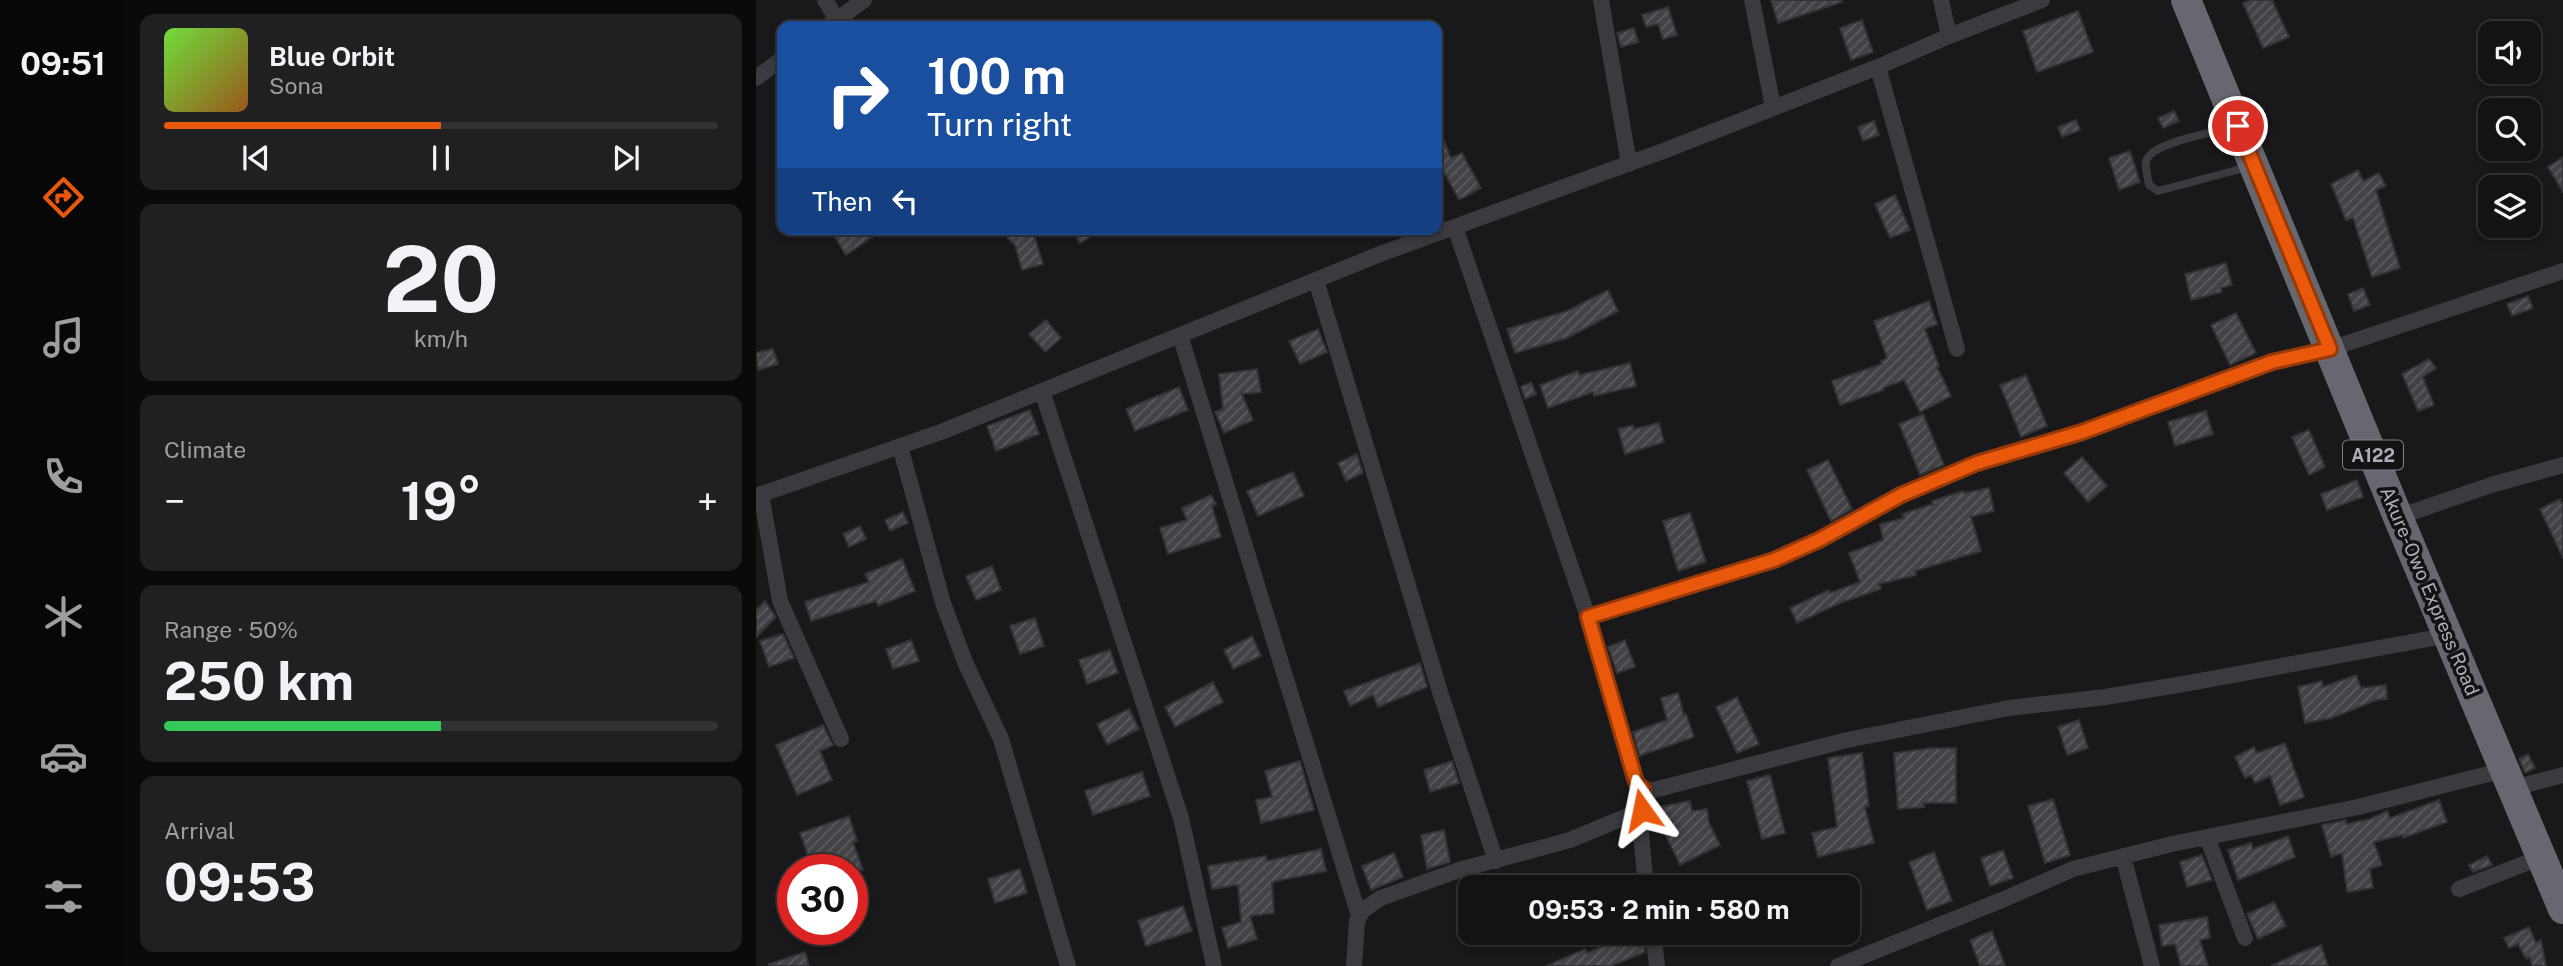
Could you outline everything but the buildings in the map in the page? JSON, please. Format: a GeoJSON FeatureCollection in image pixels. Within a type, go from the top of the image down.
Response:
{"type":"FeatureCollection","features":[{"type":"Feature","properties":{"kind":"highway","name":"Akure-Owo Express Road"},"geometry":{"type":"LineString","coordinates":[[2186,0],[2398,517],[2450,635],[2563,909]]}},
{"type":"Feature","properties":{"kind":"street"},"geometry":{"type":"LineString","coordinates":[[825,0],[831,21]]}},
{"type":"Feature","properties":{"kind":"street"},"geometry":{"type":"LineString","coordinates":[[835,21],[864,0]]}},
{"type":"Feature","properties":{"kind":"street"},"geometry":{"type":"LineString","coordinates":[[1601,0],[1629,164]]}},
{"type":"Feature","properties":{"kind":"street"},"geometry":{"type":"LineString","coordinates":[[1752,0],[1773,107]]}},
{"type":"Feature","properties":{"kind":"street"},"geometry":{"type":"LineString","coordinates":[[1941,0],[1949,36]]}},
{"type":"Feature","properties":{"kind":"street"},"geometry":{"type":"LineString","coordinates":[[1442,232],[1629,164],[2042,0]]}},
{"type":"Feature","properties":{"kind":"street"},"geometry":{"type":"LineString","coordinates":[[756,78],[777,63]]}},
{"type":"Feature","properties":{"kind":"street"},"geometry":{"type":"LineString","coordinates":[[1878,67],[1957,349]]}},
{"type":"Feature","properties":{"kind":"street"},"geometry":{"type":"LineString","coordinates":[[1455,227],[1588,617],[1636,782],[1643,789],[1654,790],[1847,740],[2009,708],[2165,687],[2450,635]]}},
{"type":"Feature","properties":{"kind":"street"},"geometry":{"type":"LineString","coordinates":[[841,739],[780,601],[759,495],[900,446],[1434,235]]}},
{"type":"Feature","properties":{"kind":"street"},"geometry":{"type":"LineString","coordinates":[[1588,617],[1774,560],[1819,540],[1901,495],[1977,463],[2082,432],[2272,362],[2330,349],[2563,271]]}},
{"type":"Feature","properties":{"kind":"street"},"geometry":{"type":"LineString","coordinates":[[1316,280],[1440,692],[1496,860]]}},
{"type":"Feature","properties":{"kind":"street"},"geometry":{"type":"LineString","coordinates":[[1181,335],[1359,916]]}},
{"type":"Feature","properties":{"kind":"street"},"geometry":{"type":"LineString","coordinates":[[1042,391],[1181,818],[1214,966]]}},
{"type":"Feature","properties":{"kind":"street"},"geometry":{"type":"LineString","coordinates":[[900,446],[943,603],[965,662],[1001,739],[1068,966]]}},
{"type":"Feature","properties":{"kind":"street"},"geometry":{"type":"LineString","coordinates":[[2398,517],[2491,485],[2563,465]]}},
{"type":"Feature","properties":{"kind":"street"},"geometry":{"type":"LineString","coordinates":[[1838,966],[2073,869],[2207,837],[2358,807],[2508,779],[2563,775]]}},
{"type":"Feature","properties":{"kind":"street"},"geometry":{"type":"LineString","coordinates":[[1643,789],[1641,834],[1645,875]]}},
{"type":"Feature","properties":{"kind":"street"},"geometry":{"type":"LineString","coordinates":[[1354,966],[1357,921],[1363,910],[1381,898],[1496,860],[1570,840],[1642,810]]}},
{"type":"Feature","properties":{"kind":"street"},"geometry":{"type":"LineString","coordinates":[[2207,837],[2245,938]]}},
{"type":"Feature","properties":{"kind":"street"},"geometry":{"type":"LineString","coordinates":[[2123,856],[2152,966]]}},
{"type":"Feature","properties":{"kind":"street"},"geometry":{"type":"LineString","coordinates":[[2459,889],[2542,857]]}},
{"type":"Feature","properties":{"kind":"street"},"geometry":{"type":"LineString","coordinates":[[1654,945],[1657,966]]}},
{"type":"Feature","properties":{"kind":"lane"},"geometry":{"type":"LineString","coordinates":[[2238,126],[2166,145],[2150,154],[2146,162],[2149,185],[2158,191],[2254,165]]}},
{"type":"Feature","properties":{"kind":"route"},"geometry":{"type":"LineString","coordinates":[[1642,810],[1643,789],[1636,782],[1588,617],[1774,560],[1819,540],[1901,495],[1977,463],[2082,432],[2272,362],[2330,349],[2238,126]]}}]}
